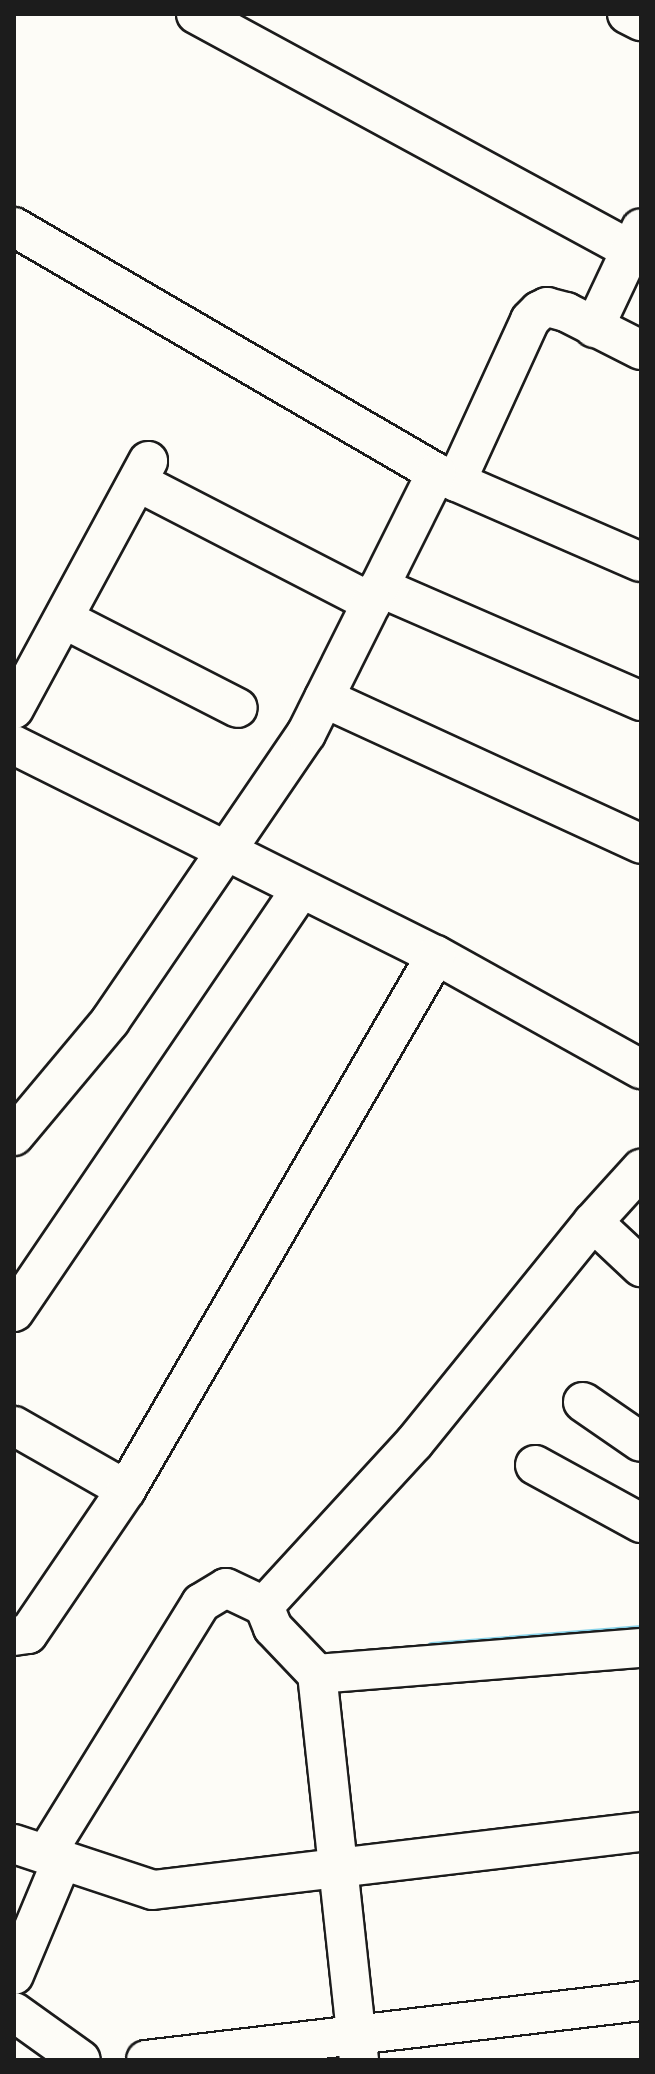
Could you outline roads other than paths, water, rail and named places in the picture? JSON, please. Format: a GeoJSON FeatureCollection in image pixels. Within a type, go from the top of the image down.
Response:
{"type":"FeatureCollection","features":[{"type":"Feature","properties":{"kind":"street"},"geometry":{"type":"LineString","coordinates":[[196,14],[636,239],[594,328]]}},
{"type":"Feature","properties":{"kind":"street"},"geometry":{"type":"LineString","coordinates":[[627,14],[641,21]]}},
{"type":"Feature","properties":{"kind":"street"},"geometry":{"type":"LineString","coordinates":[[14,227],[446,477],[641,562]]}},
{"type":"Feature","properties":{"kind":"street"},"geometry":{"type":"LineString","coordinates":[[17,1126],[110,1021],[306,734],[375,595],[446,477],[530,320],[547,307],[641,350]]}},
{"type":"Feature","properties":{"kind":"street"},"geometry":{"type":"LineString","coordinates":[[14,709],[143,472],[375,595],[641,701]]}},
{"type":"Feature","properties":{"kind":"street"},"geometry":{"type":"LineString","coordinates":[[64,619],[238,708]]}},
{"type":"Feature","properties":{"kind":"street"},"geometry":{"type":"LineString","coordinates":[[324,698],[641,844]]}},
{"type":"Feature","properties":{"kind":"street"},"geometry":{"type":"LineString","coordinates":[[14,745],[436,955],[641,1069]]}},
{"type":"Feature","properties":{"kind":"street"},"geometry":{"type":"LineString","coordinates":[[14,1312],[301,889]]}},
{"type":"Feature","properties":{"kind":"street"},"geometry":{"type":"LineString","coordinates":[[14,1636],[28,1634],[126,1490],[436,955]]}},
{"type":"Feature","properties":{"kind":"street"},"geometry":{"type":"LineString","coordinates":[[264,1606],[414,1443],[593,1222],[641,1169]]}},
{"type":"Feature","properties":{"kind":"street"},"geometry":{"type":"LineString","coordinates":[[593,1222],[641,1267]]}},
{"type":"Feature","properties":{"kind":"street"},"geometry":{"type":"LineString","coordinates":[[583,1402],[641,1442]]}},
{"type":"Feature","properties":{"kind":"street"},"geometry":{"type":"LineString","coordinates":[[14,1426],[126,1490]]}},
{"type":"Feature","properties":{"kind":"street"},"geometry":{"type":"LineString","coordinates":[[535,1465],[641,1523]]}},
{"type":"Feature","properties":{"kind":"street"},"geometry":{"type":"LineString","coordinates":[[14,1975],[41,1853],[201,1603],[226,1588],[264,1606],[273,1628],[317,1674],[358,2047]]}},
{"type":"Feature","properties":{"kind":"street"},"geometry":{"type":"LineString","coordinates":[[317,1674],[641,1648]]}},
{"type":"Feature","properties":{"kind":"street"},"geometry":{"type":"LineString","coordinates":[[41,1853],[153,1890],[641,1832]]}},
{"type":"Feature","properties":{"kind":"street"},"geometry":{"type":"LineString","coordinates":[[146,2060],[358,2047],[641,2001]]}},
{"type":"Feature","properties":{"kind":"street"},"geometry":{"type":"LineString","coordinates":[[14,2012],[81,2060]]}},
{"type":"Feature","properties":{"kind":"waterway"},"geometry":{"type":"LineString","coordinates":[[431,1646],[641,1629]]}}]}
